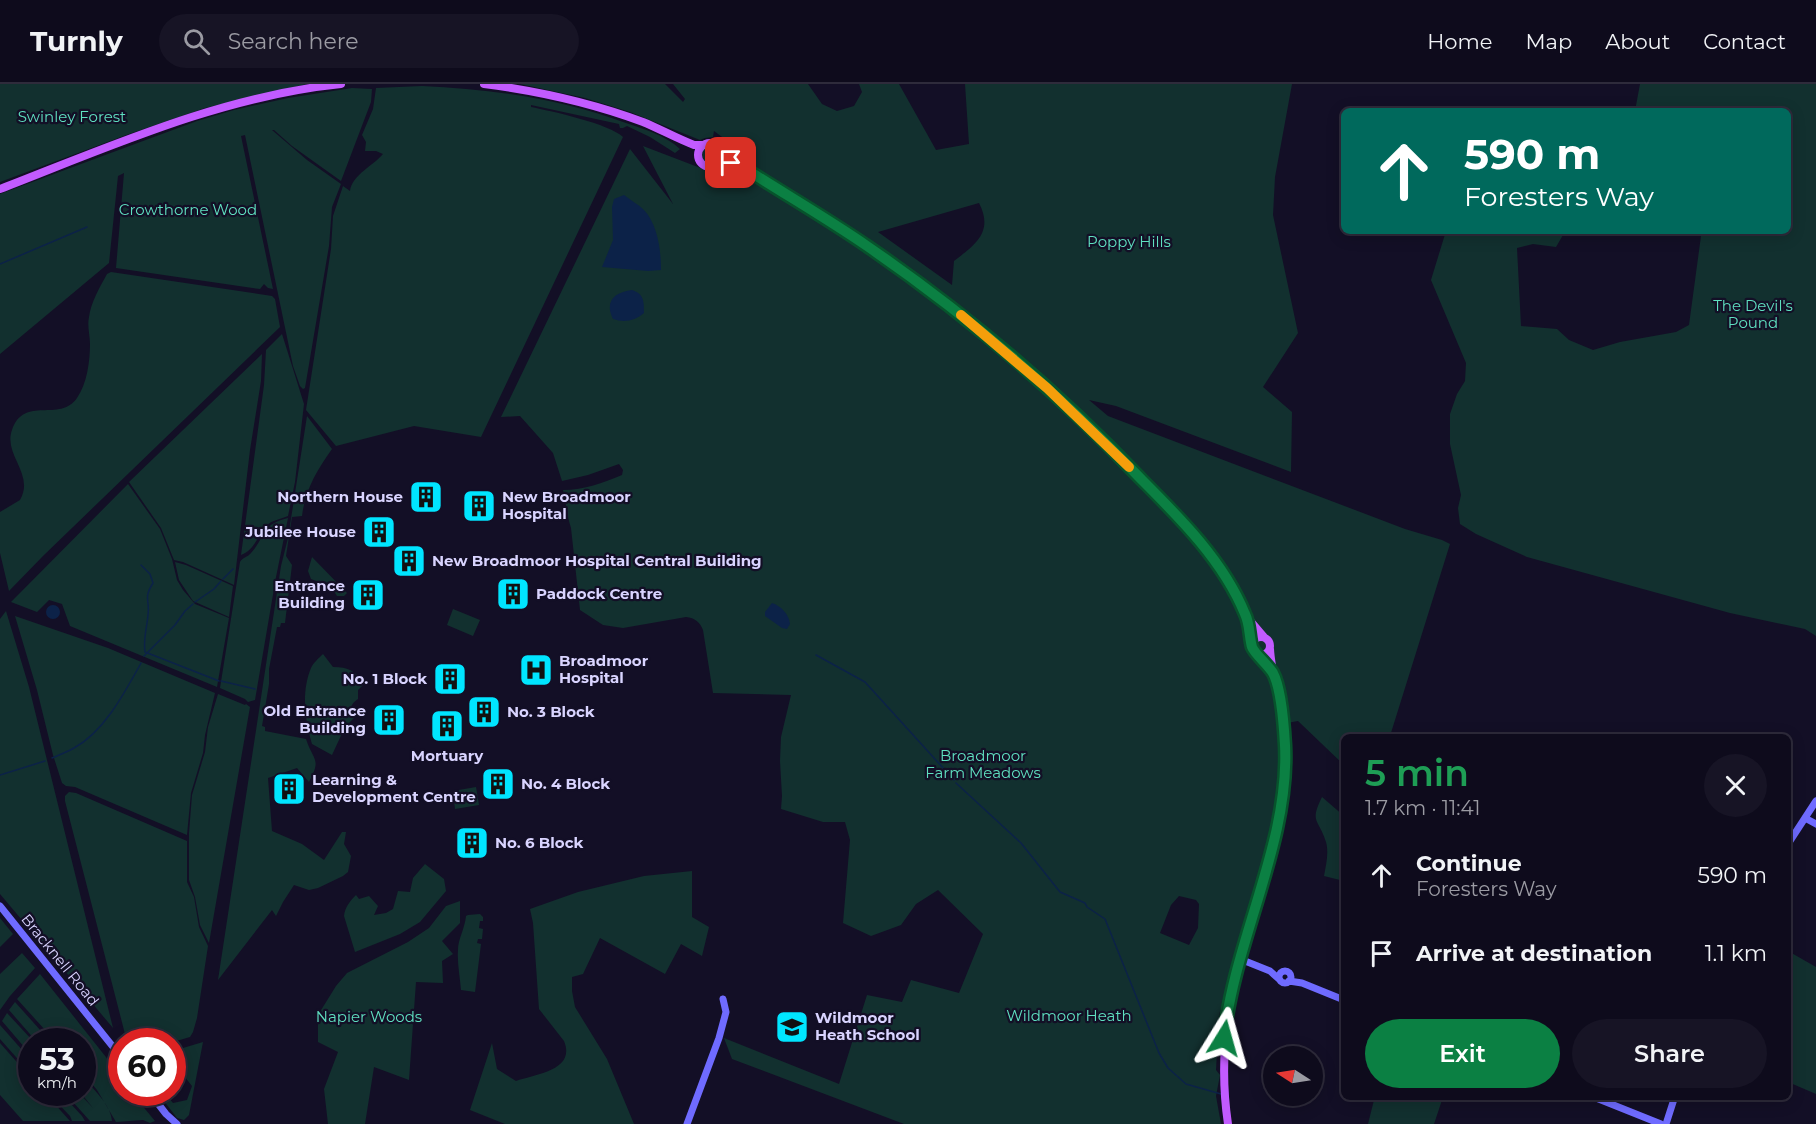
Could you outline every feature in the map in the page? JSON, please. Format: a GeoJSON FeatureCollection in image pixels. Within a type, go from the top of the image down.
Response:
{"type":"FeatureCollection","features":[{"type":"Feature","properties":{"kind":"main road"},"geometry":{"type":"LineString","coordinates":[[0,189],[210,111],[296,90],[341,84]]}},
{"type":"Feature","properties":{"kind":"main road"},"geometry":{"type":"LineString","coordinates":[[484,84],[542,93],[644,122],[694,145],[702,146],[712,143],[720,148],[738,164],[896,266],[962,316],[1047,388],[1116,453],[1176,515],[1221,571],[1247,617],[1270,642],[1285,740],[1283,791],[1275,834],[1240,959],[1224,1038],[1224,1092],[1228,1124]]}},
{"type":"Feature","properties":{"kind":"main road"},"geometry":{"type":"LineString","coordinates":[[678,139],[703,164],[709,166],[719,162],[738,164]]}},
{"type":"Feature","properties":{"kind":"main road"},"geometry":{"type":"LineString","coordinates":[[699,160],[698,152],[702,146]]}},
{"type":"Feature","properties":{"kind":"main road"},"geometry":{"type":"LineString","coordinates":[[719,162],[720,148]]}},
{"type":"Feature","properties":{"kind":"main road"},"geometry":{"type":"LineString","coordinates":[[1247,617],[1254,651],[1274,675]]}},
{"type":"Feature","properties":{"kind":"main road"},"geometry":{"type":"LineString","coordinates":[[1252,646],[1255,639],[1264,637]]}},
{"type":"Feature","properties":{"kind":"main road"},"geometry":{"type":"LineString","coordinates":[[1258,655],[1265,655],[1270,650]]}},
{"type":"Feature","properties":{"kind":"street"},"geometry":{"type":"LineString","coordinates":[[1791,839],[1816,801]]}},
{"type":"Feature","properties":{"kind":"street"},"geometry":{"type":"LineString","coordinates":[[1805,818],[1816,824]]}},
{"type":"Feature","properties":{"kind":"street","name":"Bracknell Road"},"geometry":{"type":"LineString","coordinates":[[0,906],[108,1041]]}},
{"type":"Feature","properties":{"kind":"street"},"geometry":{"type":"LineString","coordinates":[[1240,959],[1270,971],[1285,983],[1290,977]]}},
{"type":"Feature","properties":{"kind":"street"},"geometry":{"type":"LineString","coordinates":[[1270,971],[1285,970],[1290,977],[1341,999]]}},
{"type":"Feature","properties":{"kind":"street"},"geometry":{"type":"LineString","coordinates":[[1280,980],[1281,971]]}},
{"type":"Feature","properties":{"kind":"street"},"geometry":{"type":"LineString","coordinates":[[687,1124],[719,1038],[726,1012],[723,999]]}},
{"type":"Feature","properties":{"kind":"street"},"geometry":{"type":"LineString","coordinates":[[1601,1100],[1663,1124],[1673,1100]]}},
{"type":"Feature","properties":{"kind":"street"},"geometry":{"type":"LineString","coordinates":[[160,1106],[171,1124]]}},
{"type":"Feature","properties":{"kind":"street"},"geometry":{"type":"LineString","coordinates":[[166,1114],[178,1124]]}},
{"type":"Feature","properties":{"kind":"green space","name":"Swinley Forest"},"geometry":{"type":"Polygon","coordinates":[[[0,84],[307,84],[205,108],[0,182],[0,84]]]}},
{"type":"Feature","properties":{"kind":"green space"},"geometry":{"type":"Polygon","coordinates":[[[520,84],[665,84],[683,102],[685,99],[673,84],[808,84],[822,104],[837,111],[854,106],[862,92],[859,84],[899,84],[936,150],[969,144],[965,84],[1292,84],[1275,177],[1273,215],[1298,333],[1263,387],[1292,412],[1291,472],[1116,406],[1089,400],[1108,416],[1450,544],[1391,734],[1341,734],[1341,762],[1298,721],[1287,723],[1268,848],[1219,1015],[1216,1070],[1220,1075],[1216,1096],[1221,1124],[904,1124],[732,1059],[724,1038],[839,1084],[867,995],[902,1002],[911,980],[959,993],[983,934],[938,890],[916,904],[901,925],[871,936],[843,923],[850,840],[845,822],[823,822],[781,809],[781,737],[791,695],[713,693],[703,630],[692,618],[686,617],[623,628],[603,625],[580,610],[571,528],[563,490],[579,489],[600,483],[622,475],[623,470],[619,464],[562,481],[553,453],[520,416],[501,417],[630,149],[673,204],[643,146],[724,177],[745,154],[714,131],[713,137],[700,140],[630,112],[585,98],[520,84]],[[979,203],[878,232],[952,285],[954,261],[980,237],[984,222],[979,203]],[[1179,896],[1171,905],[1160,933],[1189,945],[1198,928],[1199,904],[1196,900],[1179,896]]]}},
{"type":"Feature","properties":{"kind":"green space","name":"The Devil's Pound"},"geometry":{"type":"Polygon","coordinates":[[[1640,84],[1816,84],[1816,636],[1805,629],[1730,613],[1527,557],[1476,534],[1460,524],[1458,508],[1461,495],[1450,444],[1450,414],[1457,394],[1465,381],[1466,363],[1431,280],[1445,234],[1562,234],[1556,247],[1533,244],[1517,248],[1521,326],[1557,329],[1569,340],[1593,350],[1620,342],[1676,332],[1689,325],[1701,236],[1699,234],[1791,234],[1791,108],[1636,108],[1640,84]]]}},
{"type":"Feature","properties":{"kind":"green space"},"geometry":{"type":"Polygon","coordinates":[[[422,86],[500,93],[577,108],[654,133],[680,149],[675,153],[627,126],[620,128],[619,124],[531,105],[531,107],[606,127],[623,137],[481,437],[414,426],[336,446],[306,410],[331,249],[333,216],[343,186],[350,191],[359,175],[383,154],[376,151],[365,151],[366,142],[362,135],[373,109],[376,88],[422,86]]]}},
{"type":"Feature","properties":{"kind":"green space","name":"Crowthorne Wood"},"geometry":{"type":"Polygon","coordinates":[[[352,88],[372,89],[371,102],[341,181],[272,130],[307,160],[341,184],[332,207],[329,246],[305,388],[300,386],[293,366],[245,135],[241,136],[273,289],[264,284],[260,289],[116,268],[124,173],[118,176],[109,263],[0,354],[0,194],[197,121],[288,98],[352,88]]]}},
{"type":"Feature","properties":{"kind":"green space"},"geometry":{"type":"Polygon","coordinates":[[[706,147],[712,147],[717,155],[715,161],[706,163],[701,158],[701,152],[706,147]]]}},
{"type":"Feature","properties":{"kind":"green space"},"geometry":{"type":"Polygon","coordinates":[[[111,272],[272,296],[275,299],[280,327],[9,591],[0,553],[0,512],[20,500],[24,491],[22,473],[10,439],[12,430],[25,414],[33,411],[61,409],[70,405],[77,398],[86,379],[89,365],[90,311],[107,274],[111,272]]]}},
{"type":"Feature","properties":{"kind":"green space"},"geometry":{"type":"Polygon","coordinates":[[[282,334],[304,404],[295,482],[288,516],[268,524],[253,546],[241,555],[264,385],[266,350],[282,334]]]}},
{"type":"Feature","properties":{"kind":"green space"},"geometry":{"type":"Polygon","coordinates":[[[262,354],[261,381],[250,450],[234,585],[174,560],[161,528],[129,482],[262,354]]]}},
{"type":"Feature","properties":{"kind":"green space"},"geometry":{"type":"Polygon","coordinates":[[[307,416],[332,449],[312,481],[302,516],[292,517],[286,556],[292,565],[285,623],[277,627],[262,726],[265,727],[265,731],[306,739],[316,764],[309,782],[297,768],[268,778],[272,831],[302,844],[324,860],[342,832],[346,832],[344,844],[351,856],[348,872],[343,876],[309,890],[294,885],[276,916],[272,910],[218,980],[281,566],[288,538],[307,416]]]}},
{"type":"Feature","properties":{"kind":"green space"},"geometry":{"type":"Polygon","coordinates":[[[128,484],[160,529],[172,559],[177,580],[183,590],[195,604],[229,618],[217,687],[70,626],[62,604],[49,600],[37,612],[11,602],[128,484]]]}},
{"type":"Feature","properties":{"kind":"green space"},"geometry":{"type":"Polygon","coordinates":[[[288,518],[255,700],[248,702],[220,688],[240,562],[256,547],[268,527],[288,518]]]}},
{"type":"Feature","properties":{"kind":"green space"},"geometry":{"type":"Polygon","coordinates":[[[312,557],[347,593],[344,596],[337,596],[332,588],[311,579],[308,571],[312,557]]]}},
{"type":"Feature","properties":{"kind":"green space"},"geometry":{"type":"Polygon","coordinates":[[[175,562],[233,586],[229,617],[193,601],[179,580],[175,562]]]}},
{"type":"Feature","properties":{"kind":"green space"},"geometry":{"type":"Polygon","coordinates":[[[453,609],[480,620],[473,636],[447,625],[453,609]]]}},
{"type":"Feature","properties":{"kind":"green space"},"geometry":{"type":"Polygon","coordinates":[[[6,611],[29,687],[113,1028],[0,894],[0,619],[6,611]]]}},
{"type":"Feature","properties":{"kind":"green space"},"geometry":{"type":"Polygon","coordinates":[[[15,616],[108,648],[215,693],[203,753],[191,793],[187,835],[62,783],[15,616]]]}},
{"type":"Feature","properties":{"kind":"green space"},"geometry":{"type":"Polygon","coordinates":[[[323,654],[333,667],[352,671],[364,684],[358,690],[358,699],[351,708],[354,718],[345,727],[332,755],[312,744],[306,716],[305,696],[308,677],[312,666],[323,654]]]}},
{"type":"Feature","properties":{"kind":"green space"},"geometry":{"type":"Polygon","coordinates":[[[218,694],[250,707],[209,943],[200,925],[189,880],[189,833],[192,795],[205,752],[208,727],[218,694]]]}},
{"type":"Feature","properties":{"kind":"green space"},"geometry":{"type":"Polygon","coordinates":[[[476,787],[479,805],[455,809],[453,791],[476,787]]]}},
{"type":"Feature","properties":{"kind":"green space"},"geometry":{"type":"Polygon","coordinates":[[[69,792],[76,793],[187,841],[187,882],[194,897],[199,927],[208,946],[197,1018],[190,1037],[186,1038],[186,1028],[123,1028],[65,796],[69,792]]]}},
{"type":"Feature","properties":{"kind":"green space"},"geometry":{"type":"Polygon","coordinates":[[[1322,797],[1341,813],[1341,880],[1324,876],[1327,846],[1316,821],[1318,805],[1322,797]]]}},
{"type":"Feature","properties":{"kind":"green space"},"geometry":{"type":"Polygon","coordinates":[[[425,864],[444,879],[446,891],[420,922],[400,934],[355,952],[344,916],[350,902],[356,895],[359,899],[369,896],[378,906],[374,915],[386,913],[393,909],[398,891],[410,892],[413,878],[425,864]]]}},
{"type":"Feature","properties":{"kind":"green space"},"geometry":{"type":"Polygon","coordinates":[[[692,871],[692,917],[709,927],[702,956],[681,944],[665,974],[600,938],[583,974],[572,977],[575,1007],[607,1059],[634,1124],[505,1124],[470,1110],[492,1043],[497,1069],[516,1081],[544,1073],[560,1065],[565,1059],[564,1041],[539,1009],[530,909],[578,892],[644,876],[692,871]]]}},
{"type":"Feature","properties":{"kind":"green space","name":"Napier Woods"},"geometry":{"type":"Polygon","coordinates":[[[460,901],[460,923],[442,941],[453,954],[442,961],[443,983],[416,982],[409,1080],[374,1067],[365,1124],[328,1124],[324,1089],[338,1052],[318,1042],[318,1015],[347,973],[408,942],[429,928],[446,906],[460,901]]]}},
{"type":"Feature","properties":{"kind":"green space"},"geometry":{"type":"Polygon","coordinates":[[[480,914],[483,917],[479,928],[483,929],[482,939],[478,939],[477,943],[481,944],[475,992],[461,990],[458,965],[459,942],[468,915],[480,914]]]}},
{"type":"Feature","properties":{"kind":"green space"},"geometry":{"type":"Polygon","coordinates":[[[0,918],[13,934],[0,947],[0,918]]]}},
{"type":"Feature","properties":{"kind":"green space"},"geometry":{"type":"Polygon","coordinates":[[[22,953],[35,968],[0,1010],[0,974],[22,953]]]}},
{"type":"Feature","properties":{"kind":"green space"},"geometry":{"type":"Polygon","coordinates":[[[1791,953],[1816,967],[1816,1094],[1791,1083],[1791,953]]]}},
{"type":"Feature","properties":{"kind":"green space"},"geometry":{"type":"Polygon","coordinates":[[[40,974],[83,1028],[43,1028],[17,999],[40,974]]]}},
{"type":"Feature","properties":{"kind":"green space"},"geometry":{"type":"Polygon","coordinates":[[[15,1002],[38,1028],[25,1028],[9,1010],[15,1002]]]}},
{"type":"Feature","properties":{"kind":"green space"},"geometry":{"type":"Polygon","coordinates":[[[7,1013],[21,1028],[18,1028],[18,1040],[2,1021],[7,1013]]]}},
{"type":"Feature","properties":{"kind":"green space"},"geometry":{"type":"Polygon","coordinates":[[[0,1025],[18,1045],[18,1059],[0,1039],[0,1025]]]}},
{"type":"Feature","properties":{"kind":"green space"},"geometry":{"type":"Polygon","coordinates":[[[203,1042],[189,1115],[184,1120],[177,1118],[168,1106],[186,1106],[192,1086],[186,1078],[186,1047],[203,1042]]]}},
{"type":"Feature","properties":{"kind":"green space"},"geometry":{"type":"Polygon","coordinates":[[[0,1043],[18,1063],[18,1106],[57,1106],[70,1121],[23,1121],[0,1095],[0,1043]]]}},
{"type":"Feature","properties":{"kind":"green space"},"geometry":{"type":"Polygon","coordinates":[[[96,1045],[108,1060],[108,1106],[143,1106],[155,1121],[150,1123],[143,1120],[116,1122],[97,1090],[96,1045]]]}},
{"type":"Feature","properties":{"kind":"green space"},"geometry":{"type":"Polygon","coordinates":[[[96,1092],[105,1103],[112,1121],[90,1121],[77,1106],[93,1108],[91,1106],[96,1106],[96,1092]]]}},
{"type":"Feature","properties":{"kind":"green space"},"geometry":{"type":"Polygon","coordinates":[[[1374,1100],[1442,1100],[1434,1124],[1368,1124],[1374,1100]]]}},
{"type":"Feature","properties":{"kind":"green space"},"geometry":{"type":"Polygon","coordinates":[[[60,1106],[73,1106],[85,1121],[72,1121],[60,1106]]]}},
{"type":"Feature","properties":{"kind":"water"},"geometry":{"type":"Polygon","coordinates":[[[624,195],[644,210],[653,223],[659,247],[661,270],[602,267],[613,240],[612,207],[614,199],[624,195]]]}},
{"type":"Feature","properties":{"kind":"water"},"geometry":{"type":"Polygon","coordinates":[[[632,290],[642,298],[644,313],[629,320],[613,319],[610,307],[613,298],[632,290]]]}},
{"type":"Feature","properties":{"kind":"water"},"geometry":{"type":"Polygon","coordinates":[[[772,603],[786,614],[790,624],[787,629],[765,616],[765,612],[772,603]]]}},
{"type":"Feature","properties":{"kind":"water"},"geometry":{"type":"Polygon","coordinates":[[[50,605],[56,605],[60,612],[56,619],[50,619],[46,615],[46,609],[50,605]]]}},
{"type":"Feature","properties":{"kind":"waterway"},"geometry":{"type":"LineString","coordinates":[[0,264],[87,227]]}},
{"type":"Feature","properties":{"kind":"waterway"},"geometry":{"type":"LineString","coordinates":[[141,565],[150,574],[153,583],[148,596],[145,652],[219,681]]}},
{"type":"Feature","properties":{"kind":"waterway"},"geometry":{"type":"LineString","coordinates":[[223,579],[233,569]]}},
{"type":"Feature","properties":{"kind":"waterway"},"geometry":{"type":"LineString","coordinates":[[195,602],[214,589],[221,581]]}},
{"type":"Feature","properties":{"kind":"waterway"},"geometry":{"type":"LineString","coordinates":[[144,656],[193,604]]}},
{"type":"Feature","properties":{"kind":"waterway"},"geometry":{"type":"LineString","coordinates":[[816,655],[865,682],[954,780]]}},
{"type":"Feature","properties":{"kind":"waterway"},"geometry":{"type":"LineString","coordinates":[[52,758],[74,748],[95,732],[113,710],[141,663]]}},
{"type":"Feature","properties":{"kind":"waterway"},"geometry":{"type":"LineString","coordinates":[[221,681],[255,689]]}},
{"type":"Feature","properties":{"kind":"waterway"},"geometry":{"type":"LineString","coordinates":[[0,775],[45,761]]}},
{"type":"Feature","properties":{"kind":"waterway"},"geometry":{"type":"LineString","coordinates":[[956,783],[1021,843],[1060,892],[1085,903],[1087,907],[1105,919],[1159,1053],[1168,1068],[1186,1084],[1221,1094]]}},
{"type":"Feature","properties":{"kind":"slow traffic"},"geometry":{"type":"LineString","coordinates":[[961,315],[1025,368],[1129,467]]}},
{"type":"Feature","properties":{"kind":"place","name":"Northern House"},"geometry":{"type":"Point","coordinates":[426,497]}},
{"type":"Feature","properties":{"kind":"place","name":"New Broadmoor Hospital"},"geometry":{"type":"Point","coordinates":[479,506]}},
{"type":"Feature","properties":{"kind":"place","name":"Jubilee House"},"geometry":{"type":"Point","coordinates":[379,532]}},
{"type":"Feature","properties":{"kind":"place","name":"New Broadmoor Hospital Central Building"},"geometry":{"type":"Point","coordinates":[409,561]}},
{"type":"Feature","properties":{"kind":"place","name":"Paddock Centre"},"geometry":{"type":"Point","coordinates":[513,594]}},
{"type":"Feature","properties":{"kind":"place","name":"Entrance Building"},"geometry":{"type":"Point","coordinates":[368,595]}},
{"type":"Feature","properties":{"kind":"place","name":"Broadmoor Hospital"},"geometry":{"type":"Point","coordinates":[536,670]}},
{"type":"Feature","properties":{"kind":"place","name":"No. 1 Block"},"geometry":{"type":"Point","coordinates":[450,679]}},
{"type":"Feature","properties":{"kind":"place","name":"No. 3 Block"},"geometry":{"type":"Point","coordinates":[484,712]}},
{"type":"Feature","properties":{"kind":"place","name":"Old Entrance Building"},"geometry":{"type":"Point","coordinates":[389,720]}},
{"type":"Feature","properties":{"kind":"place","name":"Mortuary"},"geometry":{"type":"Point","coordinates":[447,726]}},
{"type":"Feature","properties":{"kind":"place","name":"No. 4 Block"},"geometry":{"type":"Point","coordinates":[498,784]}},
{"type":"Feature","properties":{"kind":"place","name":"Learning & Development Centre"},"geometry":{"type":"Point","coordinates":[289,789]}},
{"type":"Feature","properties":{"kind":"place","name":"No. 6 Block"},"geometry":{"type":"Point","coordinates":[472,843]}},
{"type":"Feature","properties":{"kind":"place","name":"Wildmoor Heath School"},"geometry":{"type":"Point","coordinates":[792,1027]}},
{"type":"Feature","properties":{"kind":"route"},"geometry":{"type":"LineString","coordinates":[[731,163],[738,164],[781,190],[866,245],[962,316],[1025,368],[1090,428],[1162,500],[1215,563],[1232,589],[1247,617],[1253,650],[1274,675],[1284,727],[1285,761],[1280,814],[1240,959],[1224,1038]]}},
{"type":"Feature","properties":{"kind":"park label","name":"Poppy Hills"},"geometry":{"type":"Point","coordinates":[1129,242]}},
{"type":"Feature","properties":{"kind":"park label","name":"Broadmoor Farm Meadows"},"geometry":{"type":"Point","coordinates":[983,764]}},
{"type":"Feature","properties":{"kind":"park label","name":"Wildmoor Heath"},"geometry":{"type":"Point","coordinates":[1069,1016]}}]}
